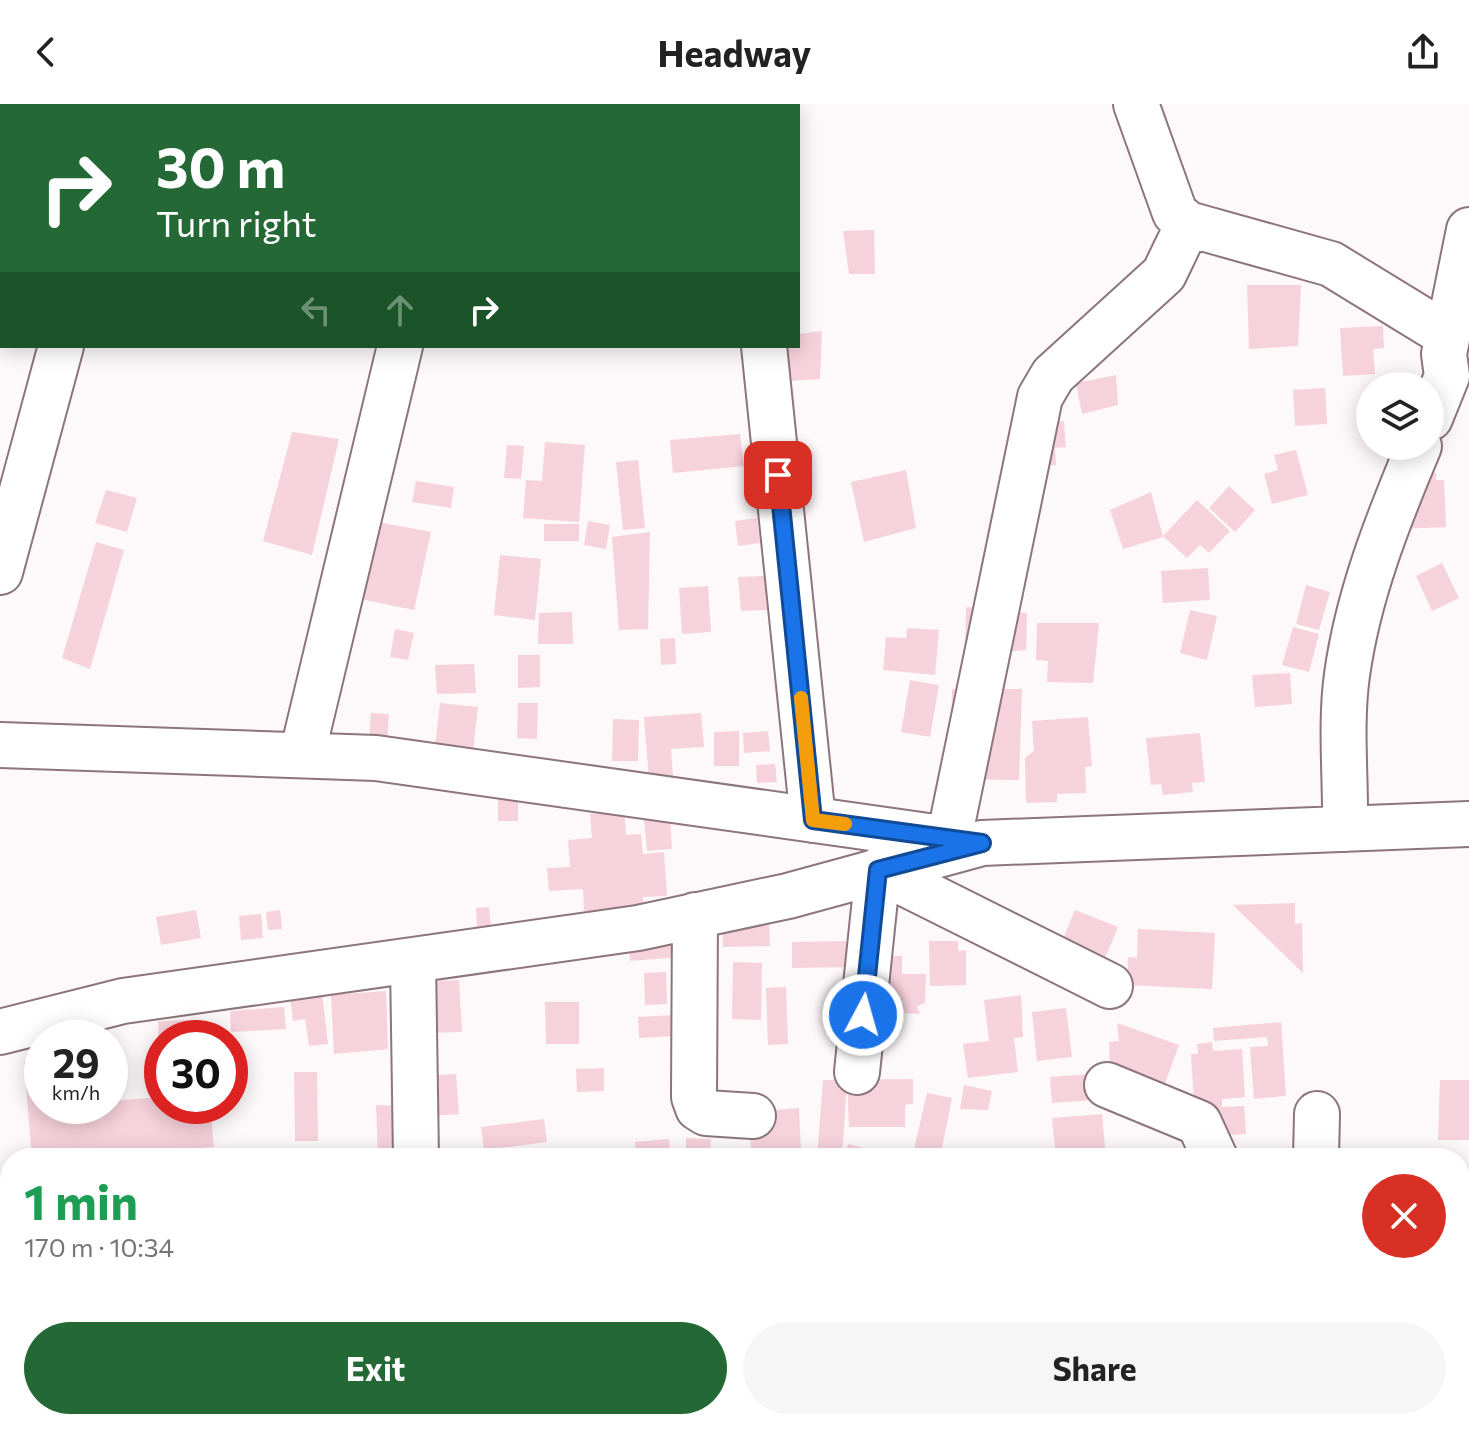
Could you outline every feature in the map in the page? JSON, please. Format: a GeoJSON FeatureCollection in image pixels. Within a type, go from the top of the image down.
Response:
{"type":"FeatureCollection","features":[{"type":"Feature","properties":{"kind":"street"},"geometry":{"type":"LineString","coordinates":[[1136,104],[1175,213],[1188,224],[1331,264],[1454,366]]}},
{"type":"Feature","properties":{"kind":"street"},"geometry":{"type":"LineString","coordinates":[[965,841],[1040,397],[1053,375],[1164,274],[1188,224]]}},
{"type":"Feature","properties":{"kind":"street"},"geometry":{"type":"LineString","coordinates":[[1444,388],[1454,366],[1469,230]]}},
{"type":"Feature","properties":{"kind":"street"},"geometry":{"type":"LineString","coordinates":[[0,572],[60,348]]}},
{"type":"Feature","properties":{"kind":"street"},"geometry":{"type":"LineString","coordinates":[[302,755],[400,348]]}},
{"type":"Feature","properties":{"kind":"street"},"geometry":{"type":"LineString","coordinates":[[764,348],[813,820]]}},
{"type":"Feature","properties":{"kind":"street"},"geometry":{"type":"LineString","coordinates":[[1345,829],[1346,679],[1355,627],[1381,538],[1413,460]]}},
{"type":"Feature","properties":{"kind":"street"},"geometry":{"type":"LineString","coordinates":[[0,745],[376,758],[965,841],[1469,824]]}},
{"type":"Feature","properties":{"kind":"street"},"geometry":{"type":"LineString","coordinates":[[0,1032],[123,1001],[638,928],[788,896],[965,841]]}},
{"type":"Feature","properties":{"kind":"street"},"geometry":{"type":"LineString","coordinates":[[878,870],[1110,986]]}},
{"type":"Feature","properties":{"kind":"street"},"geometry":{"type":"LineString","coordinates":[[857,1072],[878,870]]}},
{"type":"Feature","properties":{"kind":"street"},"geometry":{"type":"LineString","coordinates":[[695,915],[694,1097],[698,1108],[706,1113],[753,1116]]}},
{"type":"Feature","properties":{"kind":"street"},"geometry":{"type":"LineString","coordinates":[[413,962],[416,1148]]}},
{"type":"Feature","properties":{"kind":"street"},"geometry":{"type":"LineString","coordinates":[[1107,1085],[1199,1123],[1210,1148]]}},
{"type":"Feature","properties":{"kind":"street"},"geometry":{"type":"LineString","coordinates":[[1316,1148],[1317,1114]]}},
{"type":"Feature","properties":{"kind":"building"},"geometry":{"type":"Polygon","coordinates":[[[874,230],[875,274],[849,274],[843,231],[874,230]]]}},
{"type":"Feature","properties":{"kind":"building"},"geometry":{"type":"Polygon","coordinates":[[[1247,285],[1301,285],[1298,346],[1249,349],[1247,285]]]}},
{"type":"Feature","properties":{"kind":"building"},"geometry":{"type":"Polygon","coordinates":[[[1383,326],[1384,348],[1373,349],[1375,372],[1343,376],[1340,328],[1383,326]]]}},
{"type":"Feature","properties":{"kind":"building"},"geometry":{"type":"Polygon","coordinates":[[[822,331],[820,379],[775,382],[765,348],[800,348],[800,334],[822,331]]]}},
{"type":"Feature","properties":{"kind":"building"},"geometry":{"type":"Polygon","coordinates":[[[1116,375],[1118,405],[1082,414],[1076,383],[1116,375]]]}},
{"type":"Feature","properties":{"kind":"building"},"geometry":{"type":"Polygon","coordinates":[[[1325,388],[1327,424],[1295,426],[1293,390],[1325,388]]]}},
{"type":"Feature","properties":{"kind":"building"},"geometry":{"type":"Polygon","coordinates":[[[1064,421],[1066,447],[1055,448],[1056,465],[1023,467],[1020,425],[1064,421]]]}},
{"type":"Feature","properties":{"kind":"building"},"geometry":{"type":"Polygon","coordinates":[[[292,432],[339,439],[312,555],[263,541],[292,432]]]}},
{"type":"Feature","properties":{"kind":"building"},"geometry":{"type":"Polygon","coordinates":[[[740,434],[744,466],[673,473],[670,440],[740,434]]]}},
{"type":"Feature","properties":{"kind":"building"},"geometry":{"type":"Polygon","coordinates":[[[545,442],[585,445],[579,522],[523,518],[526,480],[542,481],[545,442]]]}},
{"type":"Feature","properties":{"kind":"building"},"geometry":{"type":"Polygon","coordinates":[[[507,445],[524,446],[521,479],[504,478],[507,445]]]}},
{"type":"Feature","properties":{"kind":"building"},"geometry":{"type":"Polygon","coordinates":[[[1296,450],[1308,495],[1272,504],[1264,474],[1278,470],[1274,455],[1296,450]]]}},
{"type":"Feature","properties":{"kind":"building"},"geometry":{"type":"Polygon","coordinates":[[[638,460],[645,528],[623,530],[616,462],[638,460]]]}},
{"type":"Feature","properties":{"kind":"building"},"geometry":{"type":"Polygon","coordinates":[[[906,470],[916,528],[864,542],[851,482],[906,470]]]}},
{"type":"Feature","properties":{"kind":"building"},"geometry":{"type":"Polygon","coordinates":[[[1414,473],[1436,473],[1436,480],[1444,480],[1446,527],[1401,529],[1414,473]]]}},
{"type":"Feature","properties":{"kind":"building"},"geometry":{"type":"Polygon","coordinates":[[[416,481],[454,487],[451,508],[412,502],[416,481]]]}},
{"type":"Feature","properties":{"kind":"building"},"geometry":{"type":"Polygon","coordinates":[[[1229,486],[1255,510],[1235,532],[1209,508],[1229,486]]]}},
{"type":"Feature","properties":{"kind":"building"},"geometry":{"type":"Polygon","coordinates":[[[106,490],[137,498],[127,532],[95,523],[106,490]]]}},
{"type":"Feature","properties":{"kind":"building"},"geometry":{"type":"Polygon","coordinates":[[[1151,492],[1163,537],[1123,549],[1110,510],[1151,492]]]}},
{"type":"Feature","properties":{"kind":"building"},"geometry":{"type":"Polygon","coordinates":[[[1197,500],[1230,531],[1209,553],[1200,545],[1187,558],[1163,536],[1197,500]]]}},
{"type":"Feature","properties":{"kind":"building"},"geometry":{"type":"Polygon","coordinates":[[[757,518],[760,543],[738,546],[735,521],[757,518]]]}},
{"type":"Feature","properties":{"kind":"building"},"geometry":{"type":"Polygon","coordinates":[[[368,520],[431,532],[414,610],[351,597],[368,520]]]}},
{"type":"Feature","properties":{"kind":"building"},"geometry":{"type":"Polygon","coordinates":[[[588,521],[610,525],[606,549],[584,545],[588,521]]]}},
{"type":"Feature","properties":{"kind":"building"},"geometry":{"type":"Polygon","coordinates":[[[544,524],[579,524],[579,541],[544,541],[544,524]]]}},
{"type":"Feature","properties":{"kind":"building"},"geometry":{"type":"Polygon","coordinates":[[[650,532],[648,629],[619,630],[612,537],[650,532]]]}},
{"type":"Feature","properties":{"kind":"building"},"geometry":{"type":"Polygon","coordinates":[[[96,542],[124,550],[90,669],[62,658],[96,542]]]}},
{"type":"Feature","properties":{"kind":"building"},"geometry":{"type":"Polygon","coordinates":[[[500,555],[541,559],[535,620],[494,615],[500,555]]]}},
{"type":"Feature","properties":{"kind":"building"},"geometry":{"type":"Polygon","coordinates":[[[1442,563],[1459,598],[1432,611],[1416,576],[1442,563]]]}},
{"type":"Feature","properties":{"kind":"building"},"geometry":{"type":"Polygon","coordinates":[[[1208,568],[1210,600],[1163,603],[1161,571],[1208,568]]]}},
{"type":"Feature","properties":{"kind":"building"},"geometry":{"type":"Polygon","coordinates":[[[764,576],[767,610],[741,611],[738,577],[764,576]]]}},
{"type":"Feature","properties":{"kind":"building"},"geometry":{"type":"Polygon","coordinates":[[[1306,585],[1330,592],[1319,630],[1296,624],[1306,585]]]}},
{"type":"Feature","properties":{"kind":"building"},"geometry":{"type":"Polygon","coordinates":[[[708,586],[711,632],[682,634],[679,588],[708,586]]]}},
{"type":"Feature","properties":{"kind":"building"},"geometry":{"type":"Polygon","coordinates":[[[966,607],[1027,613],[1026,650],[965,655],[966,607]]]}},
{"type":"Feature","properties":{"kind":"building"},"geometry":{"type":"Polygon","coordinates":[[[1190,610],[1217,616],[1207,660],[1180,653],[1190,610]]]}},
{"type":"Feature","properties":{"kind":"building"},"geometry":{"type":"Polygon","coordinates":[[[572,612],[573,644],[538,644],[539,613],[572,612]]]}},
{"type":"Feature","properties":{"kind":"building"},"geometry":{"type":"Polygon","coordinates":[[[1037,623],[1099,623],[1093,683],[1047,682],[1048,661],[1036,660],[1037,623]]]}},
{"type":"Feature","properties":{"kind":"building"},"geometry":{"type":"Polygon","coordinates":[[[1293,627],[1319,634],[1309,672],[1282,665],[1293,627]]]}},
{"type":"Feature","properties":{"kind":"building"},"geometry":{"type":"Polygon","coordinates":[[[907,628],[939,630],[935,675],[883,670],[886,637],[906,638],[907,628]]]}},
{"type":"Feature","properties":{"kind":"building"},"geometry":{"type":"Polygon","coordinates":[[[395,629],[414,633],[408,660],[390,657],[395,629]]]}},
{"type":"Feature","properties":{"kind":"building"},"geometry":{"type":"Polygon","coordinates":[[[675,638],[676,664],[661,665],[660,639],[675,638]]]}},
{"type":"Feature","properties":{"kind":"building"},"geometry":{"type":"Polygon","coordinates":[[[518,655],[540,655],[540,687],[518,688],[518,655]]]}},
{"type":"Feature","properties":{"kind":"building"},"geometry":{"type":"Polygon","coordinates":[[[474,664],[476,693],[437,694],[435,665],[474,664]]]}},
{"type":"Feature","properties":{"kind":"building"},"geometry":{"type":"Polygon","coordinates":[[[1290,673],[1292,704],[1255,707],[1252,675],[1290,673]]]}},
{"type":"Feature","properties":{"kind":"building"},"geometry":{"type":"Polygon","coordinates":[[[910,680],[939,685],[930,737],[901,732],[910,680]]]}},
{"type":"Feature","properties":{"kind":"building"},"geometry":{"type":"Polygon","coordinates":[[[952,689],[1022,689],[1019,780],[951,779],[952,689]]]}},
{"type":"Feature","properties":{"kind":"building"},"geometry":{"type":"Polygon","coordinates":[[[440,703],[478,707],[473,751],[435,746],[440,703]]]}},
{"type":"Feature","properties":{"kind":"building"},"geometry":{"type":"Polygon","coordinates":[[[518,703],[538,703],[537,739],[517,738],[518,703]]]}},
{"type":"Feature","properties":{"kind":"building"},"geometry":{"type":"Polygon","coordinates":[[[371,713],[389,714],[387,742],[369,741],[371,713]]]}},
{"type":"Feature","properties":{"kind":"building"},"geometry":{"type":"Polygon","coordinates":[[[701,713],[704,747],[671,749],[673,777],[649,779],[644,717],[701,713]]]}},
{"type":"Feature","properties":{"kind":"building"},"geometry":{"type":"Polygon","coordinates":[[[1088,717],[1092,766],[1085,767],[1086,793],[1057,794],[1057,802],[1026,803],[1025,758],[1034,751],[1032,721],[1088,717]]]}},
{"type":"Feature","properties":{"kind":"building"},"geometry":{"type":"Polygon","coordinates":[[[613,719],[639,720],[638,761],[612,761],[613,719]]]}},
{"type":"Feature","properties":{"kind":"building"},"geometry":{"type":"Polygon","coordinates":[[[739,731],[739,766],[714,766],[714,732],[739,731]]]}},
{"type":"Feature","properties":{"kind":"building"},"geometry":{"type":"Polygon","coordinates":[[[768,731],[770,751],[744,753],[743,733],[768,731]]]}},
{"type":"Feature","properties":{"kind":"building"},"geometry":{"type":"Polygon","coordinates":[[[1200,733],[1205,782],[1192,783],[1193,792],[1163,795],[1161,784],[1151,785],[1146,738],[1200,733]]]}},
{"type":"Feature","properties":{"kind":"building"},"geometry":{"type":"Polygon","coordinates":[[[775,764],[777,782],[757,783],[756,765],[775,764]]]}},
{"type":"Feature","properties":{"kind":"building"},"geometry":{"type":"Polygon","coordinates":[[[498,791],[518,791],[518,821],[498,821],[498,791]]]}},
{"type":"Feature","properties":{"kind":"building"},"geometry":{"type":"Polygon","coordinates":[[[624,811],[626,835],[641,834],[643,854],[664,852],[667,896],[643,897],[643,907],[584,911],[583,889],[549,891],[547,868],[570,867],[568,840],[592,838],[590,814],[624,811]]]}},
{"type":"Feature","properties":{"kind":"building"},"geometry":{"type":"Polygon","coordinates":[[[670,818],[672,849],[647,851],[644,820],[670,818]]]}},
{"type":"Feature","properties":{"kind":"building"},"geometry":{"type":"Polygon","coordinates":[[[1295,903],[1295,924],[1302,923],[1303,973],[1233,905],[1295,903]]]}},
{"type":"Feature","properties":{"kind":"building"},"geometry":{"type":"Polygon","coordinates":[[[489,907],[491,928],[477,928],[476,908],[489,907]]]}},
{"type":"Feature","properties":{"kind":"building"},"geometry":{"type":"Polygon","coordinates":[[[196,910],[201,938],[161,945],[156,917],[196,910]]]}},
{"type":"Feature","properties":{"kind":"building"},"geometry":{"type":"Polygon","coordinates":[[[280,910],[282,929],[268,930],[266,912],[280,910]]]}},
{"type":"Feature","properties":{"kind":"building"},"geometry":{"type":"Polygon","coordinates":[[[1075,910],[1118,927],[1098,975],[1055,958],[1075,910]]]}},
{"type":"Feature","properties":{"kind":"building"},"geometry":{"type":"Polygon","coordinates":[[[261,914],[263,938],[241,940],[239,916],[261,914]]]}},
{"type":"Feature","properties":{"kind":"building"},"geometry":{"type":"Polygon","coordinates":[[[769,920],[770,946],[723,947],[722,921],[769,920]]]}},
{"type":"Feature","properties":{"kind":"building"},"geometry":{"type":"Polygon","coordinates":[[[1138,929],[1215,933],[1212,989],[1127,985],[1128,957],[1137,958],[1138,929]]]}},
{"type":"Feature","properties":{"kind":"building"},"geometry":{"type":"Polygon","coordinates":[[[678,933],[680,957],[630,961],[629,937],[678,933]]]}},
{"type":"Feature","properties":{"kind":"building"},"geometry":{"type":"Polygon","coordinates":[[[851,941],[852,967],[792,968],[792,942],[851,941]]]}},
{"type":"Feature","properties":{"kind":"building"},"geometry":{"type":"Polygon","coordinates":[[[929,941],[958,941],[958,951],[966,950],[966,985],[930,986],[929,941]]]}},
{"type":"Feature","properties":{"kind":"building"},"geometry":{"type":"Polygon","coordinates":[[[885,956],[902,956],[902,974],[926,974],[925,1003],[917,1006],[920,1014],[883,1012],[885,956]]]}},
{"type":"Feature","properties":{"kind":"building"},"geometry":{"type":"Polygon","coordinates":[[[733,962],[762,963],[761,1020],[732,1019],[733,962]]]}},
{"type":"Feature","properties":{"kind":"building"},"geometry":{"type":"Polygon","coordinates":[[[666,972],[667,1004],[645,1005],[644,973],[666,972]]]}},
{"type":"Feature","properties":{"kind":"building"},"geometry":{"type":"Polygon","coordinates":[[[459,980],[462,1032],[430,1033],[428,982],[459,980]]]}},
{"type":"Feature","properties":{"kind":"building"},"geometry":{"type":"Polygon","coordinates":[[[786,987],[788,1044],[768,1045],[766,988],[786,987]]]}},
{"type":"Feature","properties":{"kind":"building"},"geometry":{"type":"Polygon","coordinates":[[[386,991],[388,1049],[334,1054],[331,995],[386,991]]]}},
{"type":"Feature","properties":{"kind":"building"},"geometry":{"type":"Polygon","coordinates":[[[322,993],[328,1044],[309,1046],[305,1019],[293,1021],[290,996],[322,993]]]}},
{"type":"Feature","properties":{"kind":"building"},"geometry":{"type":"Polygon","coordinates":[[[1021,995],[1023,1037],[1014,1038],[1018,1072],[968,1078],[963,1044],[989,1041],[984,1000],[1021,995]]]}},
{"type":"Feature","properties":{"kind":"building"},"geometry":{"type":"Polygon","coordinates":[[[545,1002],[579,1002],[579,1044],[546,1044],[545,1002]]]}},
{"type":"Feature","properties":{"kind":"building"},"geometry":{"type":"Polygon","coordinates":[[[284,1007],[286,1029],[248,1031],[248,1020],[230,1020],[230,1011],[284,1007]]]}},
{"type":"Feature","properties":{"kind":"building"},"geometry":{"type":"Polygon","coordinates":[[[1066,1008],[1072,1057],[1037,1061],[1032,1012],[1066,1008]]]}},
{"type":"Feature","properties":{"kind":"building"},"geometry":{"type":"Polygon","coordinates":[[[673,1015],[674,1036],[639,1038],[638,1017],[673,1015]]]}},
{"type":"Feature","properties":{"kind":"building"},"geometry":{"type":"Polygon","coordinates":[[[1281,1022],[1286,1096],[1254,1099],[1250,1047],[1268,1046],[1267,1037],[1214,1041],[1213,1028],[1281,1022]]]}},
{"type":"Feature","properties":{"kind":"building"},"geometry":{"type":"Polygon","coordinates":[[[1117,1023],[1179,1045],[1164,1086],[1110,1066],[1109,1042],[1119,1041],[1117,1023]]]}},
{"type":"Feature","properties":{"kind":"building"},"geometry":{"type":"Polygon","coordinates":[[[1212,1042],[1213,1051],[1242,1049],[1245,1097],[1222,1099],[1222,1107],[1244,1106],[1246,1134],[1196,1137],[1191,1054],[1198,1054],[1197,1044],[1212,1042]]]}},
{"type":"Feature","properties":{"kind":"building"},"geometry":{"type":"Polygon","coordinates":[[[604,1068],[604,1091],[577,1092],[576,1069],[604,1068]]]}},
{"type":"Feature","properties":{"kind":"building"},"geometry":{"type":"Polygon","coordinates":[[[294,1072],[317,1072],[318,1141],[295,1141],[294,1072]]]}},
{"type":"Feature","properties":{"kind":"building"},"geometry":{"type":"Polygon","coordinates":[[[456,1074],[459,1114],[429,1116],[425,1076],[456,1074]]]}},
{"type":"Feature","properties":{"kind":"building"},"geometry":{"type":"Polygon","coordinates":[[[1091,1074],[1093,1100],[1052,1103],[1050,1077],[1091,1074]]]}},
{"type":"Feature","properties":{"kind":"building"},"geometry":{"type":"Polygon","coordinates":[[[913,1079],[913,1103],[905,1105],[905,1127],[849,1127],[847,1081],[843,1148],[818,1148],[823,1080],[913,1079]]]}},
{"type":"Feature","properties":{"kind":"building"},"geometry":{"type":"Polygon","coordinates":[[[1440,1080],[1469,1080],[1469,1140],[1438,1140],[1440,1080]]]}},
{"type":"Feature","properties":{"kind":"building"},"geometry":{"type":"Polygon","coordinates":[[[964,1085],[992,1091],[988,1110],[960,1109],[964,1085]]]}},
{"type":"Feature","properties":{"kind":"building"},"geometry":{"type":"Polygon","coordinates":[[[927,1093],[952,1098],[942,1148],[914,1148],[927,1093]]]}},
{"type":"Feature","properties":{"kind":"building"},"geometry":{"type":"Polygon","coordinates":[[[144,1098],[144,1124],[212,1124],[214,1147],[203,1148],[31,1148],[29,1124],[128,1124],[128,1100],[144,1098]]]}},
{"type":"Feature","properties":{"kind":"building"},"geometry":{"type":"Polygon","coordinates":[[[376,1105],[401,1106],[400,1148],[378,1148],[376,1105]]]}},
{"type":"Feature","properties":{"kind":"building"},"geometry":{"type":"Polygon","coordinates":[[[799,1108],[801,1148],[751,1148],[749,1112],[799,1108]]]}},
{"type":"Feature","properties":{"kind":"building"},"geometry":{"type":"Polygon","coordinates":[[[1102,1114],[1105,1148],[1055,1148],[1052,1118],[1102,1114]]]}},
{"type":"Feature","properties":{"kind":"building"},"geometry":{"type":"Polygon","coordinates":[[[544,1119],[547,1142],[484,1148],[481,1127],[544,1119]]]}},
{"type":"Feature","properties":{"kind":"building"},"geometry":{"type":"Polygon","coordinates":[[[686,1138],[711,1139],[711,1148],[686,1148],[686,1138]]]}},
{"type":"Feature","properties":{"kind":"building"},"geometry":{"type":"Polygon","coordinates":[[[669,1139],[670,1148],[635,1148],[635,1142],[669,1139]]]}},
{"type":"Feature","properties":{"kind":"slow traffic"},"geometry":{"type":"LineString","coordinates":[[801,698],[813,820],[845,824]]}},
{"type":"Feature","properties":{"kind":"route"},"geometry":{"type":"LineString","coordinates":[[778,475],[813,820],[982,843],[878,870],[863,1015]]}}]}
